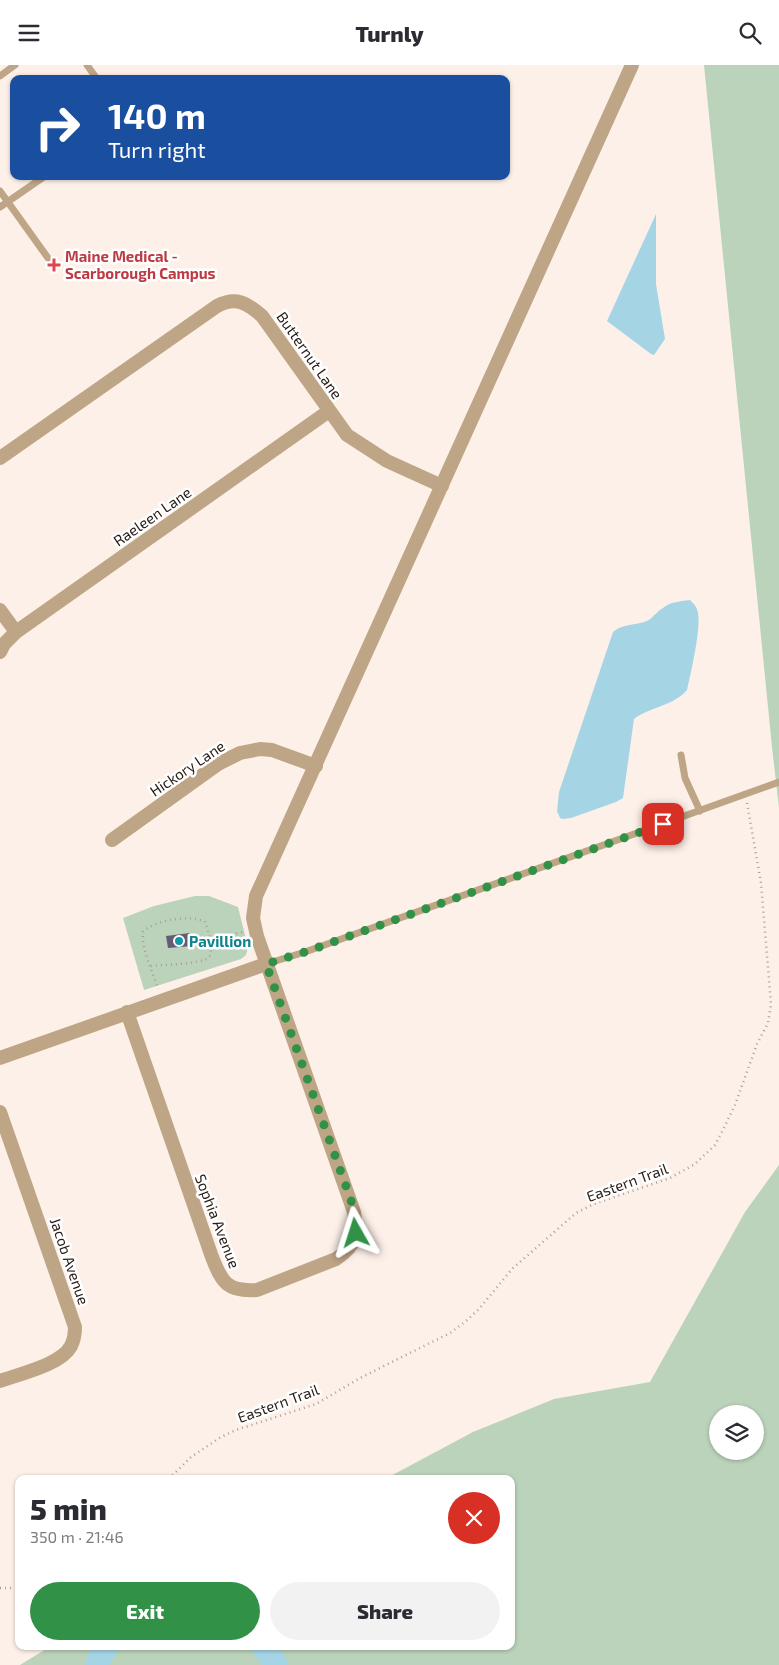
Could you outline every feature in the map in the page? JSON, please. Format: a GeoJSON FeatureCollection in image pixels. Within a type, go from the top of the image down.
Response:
{"type":"FeatureCollection","features":[{"type":"Feature","properties":{"kind":"street","name":"Sophia Avenue"},"geometry":{"type":"LineString","coordinates":[[127,1012],[217,1271],[227,1285],[236,1289],[257,1290],[336,1259],[351,1247],[356,1233],[356,1223],[351,1200],[266,964],[253,918],[256,896],[632,65]]}},
{"type":"Feature","properties":{"kind":"street","name":"Butternut Lane"},"geometry":{"type":"LineString","coordinates":[[0,458],[225,302],[233,301],[245,303],[262,316],[347,435],[387,461],[442,486]]}},
{"type":"Feature","properties":{"kind":"street","name":"Raeleen Lane"},"geometry":{"type":"LineString","coordinates":[[0,652],[4,644],[16,631],[329,411]]}},
{"type":"Feature","properties":{"kind":"street"},"geometry":{"type":"LineString","coordinates":[[0,610],[16,631]]}},
{"type":"Feature","properties":{"kind":"street","name":"Hickory Lane"},"geometry":{"type":"LineString","coordinates":[[112,840],[218,764],[240,753],[260,749],[272,750],[316,765]]}},
{"type":"Feature","properties":{"kind":"street"},"geometry":{"type":"LineString","coordinates":[[0,1058],[266,964]]}},
{"type":"Feature","properties":{"kind":"street","name":"Jacob Avenue"},"geometry":{"type":"LineString","coordinates":[[0,1112],[75,1327],[71,1346],[61,1357],[0,1381]]}},
{"type":"Feature","properties":{"kind":"lane"},"geometry":{"type":"LineString","coordinates":[[0,76],[15,65]]}},
{"type":"Feature","properties":{"kind":"lane"},"geometry":{"type":"LineString","coordinates":[[0,207],[39,180]]}},
{"type":"Feature","properties":{"kind":"lane"},"geometry":{"type":"LineString","coordinates":[[0,191],[48,258]]}},
{"type":"Feature","properties":{"kind":"lane"},"geometry":{"type":"LineString","coordinates":[[681,755],[685,778],[700,811]]}},
{"type":"Feature","properties":{"kind":"lane"},"geometry":{"type":"LineString","coordinates":[[266,964],[305,952],[779,782]]}},
{"type":"Feature","properties":{"kind":"path","name":"Eastern Trail"},"geometry":{"type":"LineString","coordinates":[[172,1475],[196,1453],[221,1437],[236,1430],[316,1404],[360,1378],[450,1333],[473,1315],[522,1259],[576,1213],[594,1204],[678,1175],[702,1159],[715,1145],[732,1112],[766,1028],[771,1004],[761,883],[746,795]]}},
{"type":"Feature","properties":{"kind":"path"},"geometry":{"type":"LineString","coordinates":[[151,966],[206,959],[211,952],[210,939],[205,922],[203,920],[177,919],[152,924],[143,932],[142,939],[162,1000]]}},
{"type":"Feature","properties":{"kind":"path"},"geometry":{"type":"LineString","coordinates":[[197,941],[256,930]]}},
{"type":"Feature","properties":{"kind":"path"},"geometry":{"type":"LineString","coordinates":[[0,1588],[15,1588]]}},
{"type":"Feature","properties":{"kind":"green space"},"geometry":{"type":"Polygon","coordinates":[[[704,65],[779,65],[779,808],[772,747],[704,65]]]}},
{"type":"Feature","properties":{"kind":"green space"},"geometry":{"type":"Polygon","coordinates":[[[195,896],[209,896],[238,907],[248,947],[246,955],[241,959],[144,990],[123,918],[154,906],[195,896]]]}},
{"type":"Feature","properties":{"kind":"green space"},"geometry":{"type":"Polygon","coordinates":[[[779,1165],[779,1665],[20,1665],[44,1650],[515,1650],[515,1475],[392,1475],[473,1432],[554,1399],[650,1382],[745,1212],[779,1165]]]}},
{"type":"Feature","properties":{"kind":"water"},"geometry":{"type":"Polygon","coordinates":[[[656,214],[656,284],[665,339],[654,355],[607,321],[656,214]]]}},
{"type":"Feature","properties":{"kind":"water"},"geometry":{"type":"Polygon","coordinates":[[[690,600],[697,609],[699,620],[687,690],[675,700],[634,719],[623,798],[571,818],[560,818],[557,811],[559,792],[613,632],[621,627],[647,621],[669,604],[690,600]]]}},
{"type":"Feature","properties":{"kind":"building","name":"Pavillion"},"geometry":{"type":"Polygon","coordinates":[[[190,933],[193,946],[168,948],[166,936],[190,933]]]}},
{"type":"Feature","properties":{"kind":"waterway"},"geometry":{"type":"LineString","coordinates":[[97,1665],[105,1650]]}},
{"type":"Feature","properties":{"kind":"waterway"},"geometry":{"type":"LineString","coordinates":[[266,1650],[276,1665]]}},
{"type":"Feature","properties":{"kind":"place","name":"Maine Medical - Scarborough Campus"},"geometry":{"type":"Point","coordinates":[54,265]}},
{"type":"Feature","properties":{"kind":"place","name":"Pavillion"},"geometry":{"type":"Point","coordinates":[179,941]}},
{"type":"Feature","properties":{"kind":"route"},"geometry":{"type":"LineString","coordinates":[[356,1233],[351,1200],[266,964],[305,952],[663,824]]}}]}
